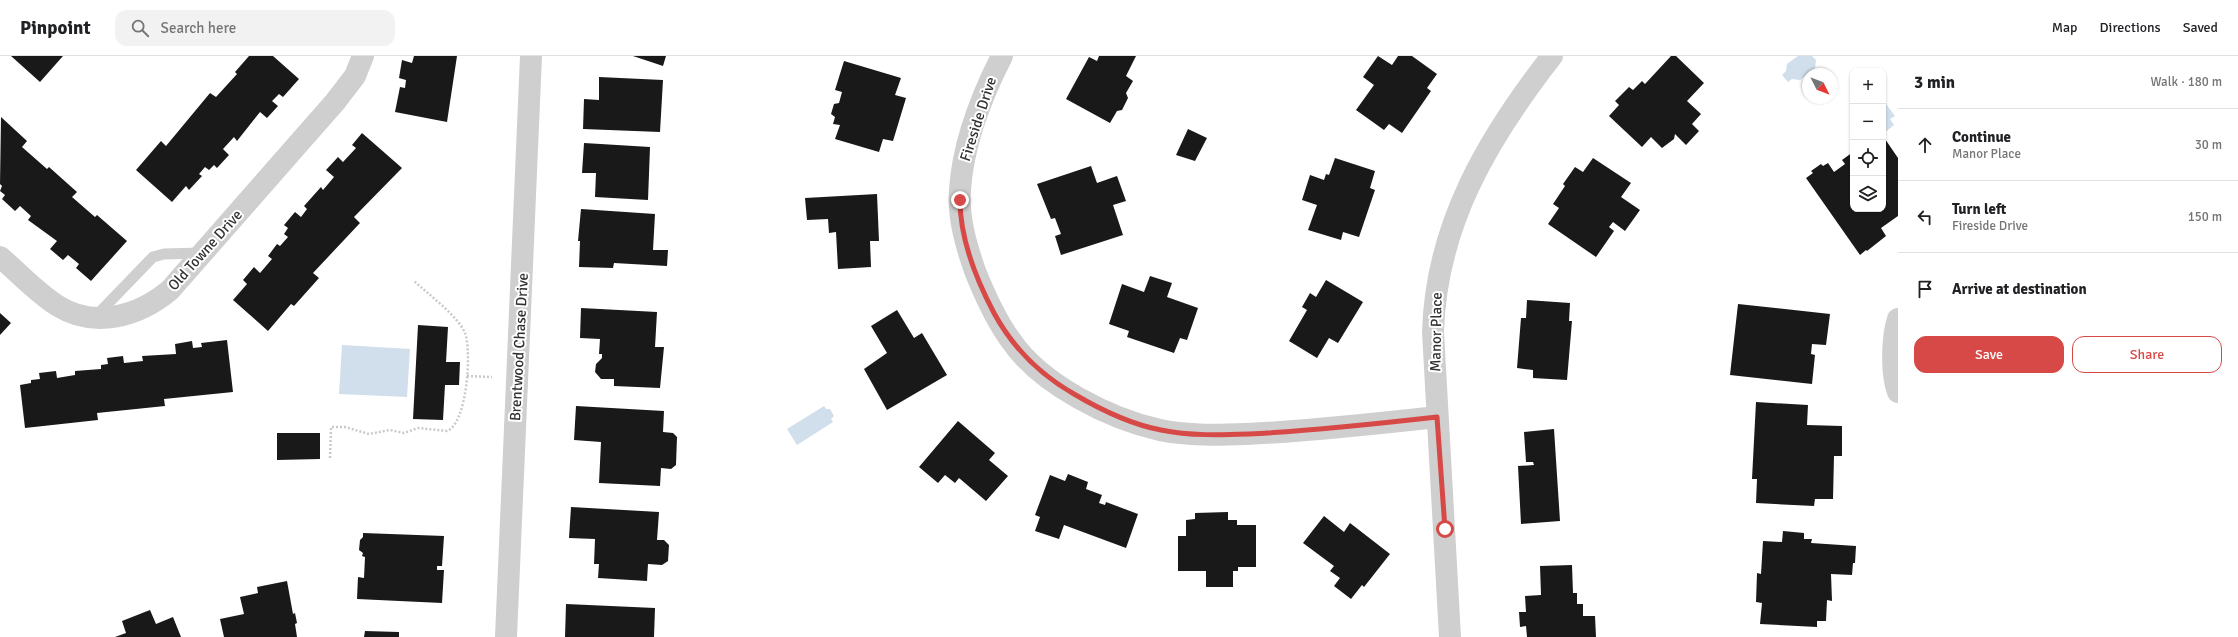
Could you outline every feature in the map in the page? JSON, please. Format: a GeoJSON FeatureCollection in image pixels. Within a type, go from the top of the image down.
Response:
{"type":"FeatureCollection","features":[{"type":"Feature","properties":{"kind":"street","name":"Old Towne Drive"},"geometry":{"type":"LineString","coordinates":[[0,257],[58,306],[71,313],[95,318],[120,316],[145,308],[170,290],[346,89],[355,76],[363,56]]}},
{"type":"Feature","properties":{"kind":"street","name":"Brentwood Chase Drive"},"geometry":{"type":"LineString","coordinates":[[506,637],[531,56]]}},
{"type":"Feature","properties":{"kind":"street","name":"Fireside Drive"},"geometry":{"type":"LineString","coordinates":[[1002,56],[983,97],[966,151],[961,173],[960,209],[968,252],[989,304],[1012,344],[1046,376],[1078,397],[1114,416],[1161,430],[1183,433],[1212,435],[1285,432],[1437,417]]}},
{"type":"Feature","properties":{"kind":"street","name":"Manor Place"},"geometry":{"type":"LineString","coordinates":[[1450,637],[1433,332],[1434,302],[1437,278],[1457,209],[1483,157],[1504,123],[1552,56]]}},
{"type":"Feature","properties":{"kind":"street"},"geometry":{"type":"LineString","coordinates":[[1898,320],[1894,335],[1894,371],[1898,392]]}},
{"type":"Feature","properties":{"kind":"lane"},"geometry":{"type":"LineString","coordinates":[[95,318],[153,257],[164,254],[204,252]]}},
{"type":"Feature","properties":{"kind":"path"},"geometry":{"type":"LineString","coordinates":[[330,458],[331,427],[345,427],[368,434],[390,430],[404,433],[418,428],[447,431],[454,426],[465,395],[468,363],[465,334],[455,320],[414,281]]}},
{"type":"Feature","properties":{"kind":"water"},"geometry":{"type":"Polygon","coordinates":[[[1798,56],[1812,56],[1816,60],[1815,68],[1802,68],[1802,78],[1800,80],[1792,79],[1788,82],[1782,75],[1786,71],[1787,64],[1798,56]]]}},
{"type":"Feature","properties":{"kind":"water"},"geometry":{"type":"Polygon","coordinates":[[[1886,104],[1895,116],[1890,119],[1894,125],[1886,132],[1886,104]]]}},
{"type":"Feature","properties":{"kind":"water"},"geometry":{"type":"Polygon","coordinates":[[[342,345],[410,349],[407,397],[339,394],[342,345]]]}},
{"type":"Feature","properties":{"kind":"water"},"geometry":{"type":"Polygon","coordinates":[[[824,406],[826,409],[830,409],[834,416],[831,419],[833,422],[797,445],[787,429],[824,406]]]}},
{"type":"Feature","properties":{"kind":"building"},"geometry":{"type":"Polygon","coordinates":[[[11,56],[63,56],[40,82],[11,56]]]}},
{"type":"Feature","properties":{"kind":"building"},"geometry":{"type":"Polygon","coordinates":[[[249,56],[273,56],[299,79],[283,97],[279,94],[272,101],[278,106],[267,118],[260,112],[237,141],[234,137],[223,149],[229,155],[217,168],[214,165],[209,170],[205,167],[199,174],[202,176],[189,190],[186,186],[172,202],[136,170],[161,141],[166,146],[210,93],[216,97],[237,74],[235,72],[249,56]]]}},
{"type":"Feature","properties":{"kind":"building"},"geometry":{"type":"Polygon","coordinates":[[[414,56],[457,56],[447,122],[395,112],[400,87],[405,88],[406,80],[399,78],[402,60],[412,63],[414,56]]]}},
{"type":"Feature","properties":{"kind":"building"},"geometry":{"type":"Polygon","coordinates":[[[633,56],[666,56],[663,66],[633,56]]]}},
{"type":"Feature","properties":{"kind":"building"},"geometry":{"type":"Polygon","coordinates":[[[1099,56],[1136,56],[1126,76],[1133,81],[1126,93],[1128,98],[1122,110],[1117,111],[1110,123],[1066,99],[1089,57],[1097,61],[1099,56]]]}},
{"type":"Feature","properties":{"kind":"building"},"geometry":{"type":"Polygon","coordinates":[[[1378,56],[1392,65],[1398,56],[1412,56],[1437,74],[1427,88],[1431,91],[1402,133],[1389,124],[1384,130],[1356,110],[1374,85],[1363,77],[1378,56]]]}},
{"type":"Feature","properties":{"kind":"building"},"geometry":{"type":"Polygon","coordinates":[[[1671,56],[1676,56],[1704,83],[1687,101],[1701,114],[1692,124],[1699,131],[1686,145],[1675,134],[1674,139],[1662,148],[1651,137],[1642,147],[1609,116],[1619,105],[1615,101],[1629,87],[1633,90],[1642,81],[1645,84],[1671,56]]]}},
{"type":"Feature","properties":{"kind":"building"},"geometry":{"type":"Polygon","coordinates":[[[844,61],[901,78],[895,95],[906,98],[893,141],[883,139],[879,152],[835,139],[840,125],[833,124],[835,117],[831,114],[834,104],[839,103],[842,92],[835,90],[844,61]]]}},
{"type":"Feature","properties":{"kind":"building"},"geometry":{"type":"Polygon","coordinates":[[[599,77],[663,80],[660,132],[583,129],[584,99],[599,100],[599,77]]]}},
{"type":"Feature","properties":{"kind":"building"},"geometry":{"type":"Polygon","coordinates":[[[1,117],[27,141],[22,147],[47,169],[49,167],[77,192],[72,197],[95,217],[97,215],[127,241],[91,281],[76,268],[79,264],[68,255],[63,260],[50,249],[57,241],[28,220],[31,216],[20,206],[15,211],[2,199],[5,195],[0,191],[2,186],[0,184],[1,117]]]}},
{"type":"Feature","properties":{"kind":"building"},"geometry":{"type":"Polygon","coordinates":[[[1188,129],[1207,138],[1195,161],[1176,155],[1188,129]]]}},
{"type":"Feature","properties":{"kind":"building"},"geometry":{"type":"Polygon","coordinates":[[[362,133],[402,168],[354,217],[360,223],[313,273],[319,278],[294,306],[291,304],[268,331],[233,300],[247,284],[243,280],[254,267],[260,273],[272,259],[268,256],[277,244],[280,246],[288,237],[284,234],[288,228],[284,225],[295,212],[301,217],[307,209],[304,206],[321,187],[323,190],[334,177],[326,170],[338,157],[343,162],[356,148],[352,145],[362,133]]]}},
{"type":"Feature","properties":{"kind":"building"},"geometry":{"type":"Polygon","coordinates":[[[1886,140],[1898,158],[1898,216],[1881,228],[1886,236],[1860,255],[1806,178],[1813,173],[1811,171],[1821,164],[1823,166],[1828,163],[1834,172],[1845,164],[1842,160],[1850,154],[1850,212],[1886,212],[1886,140]]]}},
{"type":"Feature","properties":{"kind":"building"},"geometry":{"type":"Polygon","coordinates":[[[584,143],[650,147],[648,200],[595,197],[596,173],[582,173],[584,143]]]}},
{"type":"Feature","properties":{"kind":"building"},"geometry":{"type":"Polygon","coordinates":[[[1335,158],[1375,171],[1370,188],[1375,190],[1359,237],[1343,232],[1341,240],[1308,230],[1317,205],[1302,200],[1310,175],[1324,180],[1326,174],[1329,175],[1335,158]]]}},
{"type":"Feature","properties":{"kind":"building"},"geometry":{"type":"Polygon","coordinates":[[[1593,158],[1631,183],[1621,197],[1640,210],[1625,231],[1613,222],[1609,227],[1614,231],[1596,257],[1548,224],[1559,208],[1553,204],[1565,186],[1563,184],[1575,167],[1583,172],[1593,158]]]}},
{"type":"Feature","properties":{"kind":"building"},"geometry":{"type":"Polygon","coordinates":[[[1091,166],[1097,183],[1117,176],[1126,201],[1113,205],[1123,235],[1061,255],[1055,236],[1061,234],[1055,218],[1051,219],[1037,184],[1091,166]]]}},
{"type":"Feature","properties":{"kind":"building"},"geometry":{"type":"Polygon","coordinates":[[[877,194],[879,241],[870,241],[871,267],[838,269],[836,232],[829,233],[828,219],[807,220],[805,198],[877,194]]]}},
{"type":"Feature","properties":{"kind":"building"},"geometry":{"type":"Polygon","coordinates":[[[581,209],[655,214],[653,250],[668,250],[667,266],[614,263],[613,268],[579,267],[580,241],[578,241],[581,209]]]}},
{"type":"Feature","properties":{"kind":"building"},"geometry":{"type":"Polygon","coordinates":[[[1150,276],[1172,283],[1167,297],[1198,308],[1187,340],[1180,338],[1174,353],[1127,337],[1129,331],[1109,324],[1122,284],[1144,292],[1150,276]]]}},
{"type":"Feature","properties":{"kind":"building"},"geometry":{"type":"Polygon","coordinates":[[[1326,280],[1363,302],[1338,343],[1329,338],[1317,358],[1289,341],[1307,310],[1302,307],[1310,293],[1316,297],[1326,280]]]}},
{"type":"Feature","properties":{"kind":"building"},"geometry":{"type":"Polygon","coordinates":[[[1527,300],[1570,303],[1569,321],[1572,321],[1567,380],[1533,378],[1533,370],[1517,368],[1521,318],[1526,318],[1527,300]]]}},
{"type":"Feature","properties":{"kind":"building"},"geometry":{"type":"Polygon","coordinates":[[[1738,304],[1830,314],[1826,345],[1812,344],[1811,354],[1815,355],[1812,384],[1730,375],[1738,304]]]}},
{"type":"Feature","properties":{"kind":"building"},"geometry":{"type":"Polygon","coordinates":[[[581,308],[657,312],[655,347],[664,347],[660,388],[614,386],[614,379],[601,379],[595,372],[596,364],[602,358],[602,354],[599,354],[600,339],[580,338],[581,308]]]}},
{"type":"Feature","properties":{"kind":"building"},"geometry":{"type":"Polygon","coordinates":[[[897,310],[914,338],[922,333],[947,375],[887,410],[864,369],[887,353],[871,326],[897,310]]]}},
{"type":"Feature","properties":{"kind":"building"},"geometry":{"type":"Polygon","coordinates":[[[0,313],[11,323],[0,335],[0,313]]]}},
{"type":"Feature","properties":{"kind":"building"},"geometry":{"type":"Polygon","coordinates":[[[418,325],[448,327],[446,362],[460,362],[459,385],[445,385],[443,420],[413,419],[418,325]]]}},
{"type":"Feature","properties":{"kind":"building"},"geometry":{"type":"Polygon","coordinates":[[[227,340],[233,392],[164,399],[165,406],[97,413],[98,420],[25,428],[20,385],[31,383],[31,380],[40,379],[39,373],[56,371],[57,378],[75,375],[75,371],[101,369],[101,365],[108,364],[107,358],[123,356],[124,363],[143,361],[142,356],[176,354],[175,344],[192,341],[193,348],[202,347],[201,343],[227,340]]]}},
{"type":"Feature","properties":{"kind":"building"},"geometry":{"type":"Polygon","coordinates":[[[1756,402],[1808,405],[1807,425],[1842,426],[1842,456],[1834,456],[1833,499],[1815,499],[1814,506],[1756,503],[1757,479],[1752,479],[1756,402]]]}},
{"type":"Feature","properties":{"kind":"building"},"geometry":{"type":"Polygon","coordinates":[[[576,406],[664,411],[663,432],[673,433],[677,437],[676,465],[671,469],[661,468],[660,486],[599,483],[601,442],[574,440],[576,406]]]}},
{"type":"Feature","properties":{"kind":"building"},"geometry":{"type":"Polygon","coordinates":[[[958,421],[995,453],[989,460],[1008,476],[986,501],[959,478],[955,483],[945,475],[938,483],[919,467],[958,421]]]}},
{"type":"Feature","properties":{"kind":"building"},"geometry":{"type":"Polygon","coordinates":[[[1554,429],[1560,521],[1521,524],[1518,466],[1534,465],[1533,462],[1526,462],[1524,432],[1554,429]]]}},
{"type":"Feature","properties":{"kind":"building"},"geometry":{"type":"Polygon","coordinates":[[[277,433],[320,433],[320,459],[277,460],[277,433]]]}},
{"type":"Feature","properties":{"kind":"building"},"geometry":{"type":"Polygon","coordinates":[[[1068,474],[1088,482],[1086,489],[1102,495],[1099,503],[1105,505],[1106,502],[1138,514],[1126,548],[1064,525],[1059,539],[1035,531],[1040,517],[1035,515],[1050,475],[1065,481],[1068,474]]]}},
{"type":"Feature","properties":{"kind":"building"},"geometry":{"type":"Polygon","coordinates":[[[571,507],[659,512],[657,540],[664,540],[669,545],[668,561],[662,565],[648,564],[647,581],[598,578],[599,564],[594,564],[595,539],[569,538],[571,507]]]}},
{"type":"Feature","properties":{"kind":"building"},"geometry":{"type":"Polygon","coordinates":[[[1228,512],[1228,520],[1237,520],[1237,525],[1256,525],[1256,567],[1238,567],[1238,571],[1233,571],[1233,587],[1206,587],[1206,571],[1178,571],[1178,536],[1186,536],[1186,520],[1195,519],[1195,513],[1228,512]]]}},
{"type":"Feature","properties":{"kind":"building"},"geometry":{"type":"Polygon","coordinates":[[[1324,516],[1344,532],[1350,523],[1390,554],[1364,587],[1362,585],[1351,599],[1334,586],[1340,578],[1330,571],[1334,566],[1303,543],[1324,516]]]}},
{"type":"Feature","properties":{"kind":"building"},"geometry":{"type":"Polygon","coordinates":[[[1783,531],[1804,533],[1804,539],[1812,539],[1811,543],[1856,546],[1855,563],[1853,563],[1852,575],[1831,574],[1832,601],[1827,600],[1826,621],[1817,621],[1817,627],[1760,624],[1762,603],[1756,602],[1757,573],[1761,574],[1763,541],[1782,542],[1783,531]]]}},
{"type":"Feature","properties":{"kind":"building"},"geometry":{"type":"Polygon","coordinates":[[[363,533],[444,536],[442,566],[437,566],[437,570],[444,570],[442,603],[357,599],[358,577],[364,578],[365,557],[362,556],[363,553],[359,550],[360,540],[363,537],[363,533]]]}},
{"type":"Feature","properties":{"kind":"building"},"geometry":{"type":"Polygon","coordinates":[[[1572,565],[1573,593],[1577,593],[1577,604],[1583,604],[1583,616],[1595,616],[1596,637],[1527,637],[1526,626],[1520,627],[1519,612],[1526,612],[1525,596],[1541,595],[1540,566],[1572,565]]]}},
{"type":"Feature","properties":{"kind":"building"},"geometry":{"type":"Polygon","coordinates":[[[287,581],[293,614],[295,613],[297,623],[295,624],[297,637],[224,637],[220,619],[244,614],[240,597],[258,593],[257,587],[287,581]]]}},
{"type":"Feature","properties":{"kind":"building"},"geometry":{"type":"Polygon","coordinates":[[[566,604],[655,608],[654,637],[565,637],[566,604]]]}},
{"type":"Feature","properties":{"kind":"building"},"geometry":{"type":"Polygon","coordinates":[[[150,610],[156,624],[173,617],[181,637],[115,637],[126,633],[122,621],[150,610]]]}},
{"type":"Feature","properties":{"kind":"building"},"geometry":{"type":"Polygon","coordinates":[[[365,631],[399,632],[399,637],[364,637],[365,631]]]}},
{"type":"Feature","properties":{"kind":"route"},"geometry":{"type":"LineString","coordinates":[[960,200],[962,228],[968,252],[989,304],[1012,344],[1046,376],[1089,403],[1114,416],[1136,424],[1183,433],[1212,435],[1285,432],[1437,417],[1445,529]]}}]}
